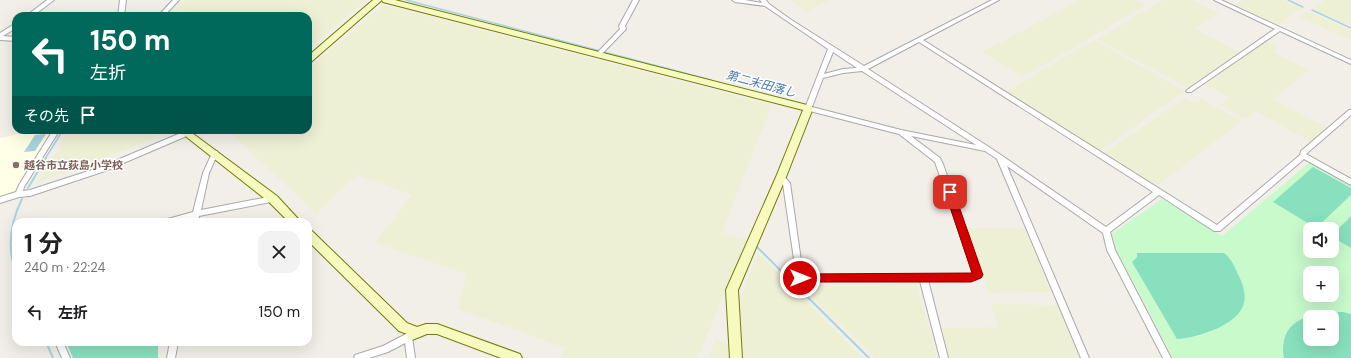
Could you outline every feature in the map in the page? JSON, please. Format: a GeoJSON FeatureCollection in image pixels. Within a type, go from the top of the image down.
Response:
{"type":"FeatureCollection","features":[{"type":"Feature","properties":{"kind":"street"},"geometry":{"type":"LineString","coordinates":[[34,12],[51,0]]}},
{"type":"Feature","properties":{"kind":"street"},"geometry":{"type":"LineString","coordinates":[[122,12],[123,0]]}},
{"type":"Feature","properties":{"kind":"street"},"geometry":{"type":"LineString","coordinates":[[165,12],[176,0]]}},
{"type":"Feature","properties":{"kind":"street"},"geometry":{"type":"LineString","coordinates":[[312,57],[378,0]]}},
{"type":"Feature","properties":{"kind":"street"},"geometry":{"type":"LineString","coordinates":[[386,0],[901,132],[990,151]]}},
{"type":"Feature","properties":{"kind":"street"},"geometry":{"type":"LineString","coordinates":[[598,54],[623,29],[622,26],[636,0]]}},
{"type":"Feature","properties":{"kind":"street"},"geometry":{"type":"LineString","coordinates":[[735,0],[765,3],[830,49],[990,151],[1106,231],[1111,250],[1167,358]]}},
{"type":"Feature","properties":{"kind":"street"},"geometry":{"type":"LineString","coordinates":[[820,77],[842,71],[863,69],[996,0]]}},
{"type":"Feature","properties":{"kind":"street"},"geometry":{"type":"LineString","coordinates":[[1217,0],[1351,62]]}},
{"type":"Feature","properties":{"kind":"street"},"geometry":{"type":"LineString","coordinates":[[0,37],[12,28]]}},
{"type":"Feature","properties":{"kind":"street"},"geometry":{"type":"LineString","coordinates":[[1189,91],[1278,28]]}},
{"type":"Feature","properties":{"kind":"street"},"geometry":{"type":"LineString","coordinates":[[0,37],[12,38]]}},
{"type":"Feature","properties":{"kind":"street"},"geometry":{"type":"LineString","coordinates":[[919,40],[1218,229],[1303,156],[1303,153],[1351,112]]}},
{"type":"Feature","properties":{"kind":"street"},"geometry":{"type":"LineString","coordinates":[[736,358],[732,290],[782,177],[830,49]]}},
{"type":"Feature","properties":{"kind":"street"},"geometry":{"type":"LineString","coordinates":[[782,177],[786,183],[800,278],[923,278],[971,277],[978,275],[938,160],[901,132]]}},
{"type":"Feature","properties":{"kind":"street"},"geometry":{"type":"LineString","coordinates":[[19,194],[21,187],[54,134]]}},
{"type":"Feature","properties":{"kind":"street"},"geometry":{"type":"LineString","coordinates":[[0,200],[19,194],[30,194],[84,176],[182,134]]}},
{"type":"Feature","properties":{"kind":"street"},"geometry":{"type":"LineString","coordinates":[[193,134],[273,199],[292,218]]}},
{"type":"Feature","properties":{"kind":"street"},"geometry":{"type":"LineString","coordinates":[[194,218],[206,173],[215,153]]}},
{"type":"Feature","properties":{"kind":"street"},"geometry":{"type":"LineString","coordinates":[[1303,156],[1351,182]]}},
{"type":"Feature","properties":{"kind":"street"},"geometry":{"type":"LineString","coordinates":[[1000,158],[1085,358]]}},
{"type":"Feature","properties":{"kind":"street"},"geometry":{"type":"LineString","coordinates":[[1106,231],[1158,192]]}},
{"type":"Feature","properties":{"kind":"street"},"geometry":{"type":"LineString","coordinates":[[181,218],[273,199]]}},
{"type":"Feature","properties":{"kind":"street"},"geometry":{"type":"LineString","coordinates":[[312,238],[413,335]]}},
{"type":"Feature","properties":{"kind":"street"},"geometry":{"type":"LineString","coordinates":[[923,278],[944,358]]}},
{"type":"Feature","properties":{"kind":"street"},"geometry":{"type":"LineString","coordinates":[[358,358],[385,349],[426,330],[438,329],[516,358]]}},
{"type":"Feature","properties":{"kind":"street"},"geometry":{"type":"LineString","coordinates":[[411,358],[413,335]]}},
{"type":"Feature","properties":{"kind":"street"},"geometry":{"type":"LineString","coordinates":[[61,346],[66,358]]}},
{"type":"Feature","properties":{"kind":"street"},"geometry":{"type":"LineString","coordinates":[[171,358],[173,346]]}},
{"type":"Feature","properties":{"kind":"shaded area"},"geometry":{"type":"Polygon","coordinates":[[[181,0],[367,0],[312,46],[312,12],[187,12],[174,8],[181,0]]]}},
{"type":"Feature","properties":{"kind":"shaded area"},"geometry":{"type":"Polygon","coordinates":[[[791,0],[830,0],[807,11],[791,0]]]}},
{"type":"Feature","properties":{"kind":"shaded area"},"geometry":{"type":"Polygon","coordinates":[[[1080,0],[1136,0],[1146,5],[1023,77],[982,52],[1080,0]]]}},
{"type":"Feature","properties":{"kind":"shaded area"},"geometry":{"type":"Polygon","coordinates":[[[1163,0],[1193,0],[1219,13],[1195,29],[1240,52],[1188,88],[1097,39],[1163,0]]]}},
{"type":"Feature","properties":{"kind":"shaded area"},"geometry":{"type":"Polygon","coordinates":[[[1243,0],[1284,0],[1303,8],[1277,25],[1234,5],[1243,0]]]}},
{"type":"Feature","properties":{"kind":"shaded area"},"geometry":{"type":"Polygon","coordinates":[[[1324,0],[1351,0],[1351,26],[1312,9],[1324,0]]]}},
{"type":"Feature","properties":{"kind":"shaded area"},"geometry":{"type":"Polygon","coordinates":[[[384,5],[772,105],[722,232],[746,240],[698,358],[560,358],[565,348],[458,309],[467,274],[375,243],[412,195],[357,175],[316,214],[232,134],[312,134],[312,66],[384,5]]]}},
{"type":"Feature","properties":{"kind":"shaded area"},"geometry":{"type":"Polygon","coordinates":[[[1308,11],[1351,30],[1351,40],[1299,17],[1308,11]]]}},
{"type":"Feature","properties":{"kind":"shaded area"},"geometry":{"type":"Polygon","coordinates":[[[1094,40],[1185,91],[1098,152],[1006,92],[1094,40]]]}},
{"type":"Feature","properties":{"kind":"shaded area"},"geometry":{"type":"Polygon","coordinates":[[[1266,41],[1278,47],[1273,52],[1309,70],[1273,99],[1327,127],[1311,142],[1256,111],[1246,119],[1220,105],[1230,98],[1204,84],[1266,41]]]}},
{"type":"Feature","properties":{"kind":"shaded area"},"geometry":{"type":"Polygon","coordinates":[[[1185,98],[1195,103],[1201,99],[1242,121],[1154,188],[1102,154],[1185,98]]]}},
{"type":"Feature","properties":{"kind":"shaded area","name":"越谷市立荻島小学校"},"geometry":{"type":"Polygon","coordinates":[[[18,134],[51,134],[15,193],[0,198],[0,138],[18,134]]]}},
{"type":"Feature","properties":{"kind":"shaded area"},"geometry":{"type":"Polygon","coordinates":[[[68,134],[166,134],[37,183],[68,134]]]}},
{"type":"Feature","properties":{"kind":"shaded area"},"geometry":{"type":"Polygon","coordinates":[[[967,228],[1024,228],[1051,292],[989,293],[967,228]]]}},
{"type":"Feature","properties":{"kind":"shaded area"},"geometry":{"type":"Polygon","coordinates":[[[758,253],[863,358],[743,358],[739,301],[758,253]]]}},
{"type":"Feature","properties":{"kind":"shaded area"},"geometry":{"type":"Polygon","coordinates":[[[917,284],[937,358],[875,358],[799,285],[917,284]]]}},
{"type":"Feature","properties":{"kind":"shaded area"},"geometry":{"type":"Polygon","coordinates":[[[991,304],[1058,305],[1079,358],[949,358],[942,328],[998,327],[991,304]]]}},
{"type":"Feature","properties":{"kind":"shaded area"},"geometry":{"type":"Polygon","coordinates":[[[715,339],[729,345],[730,358],[708,358],[715,339]]]}},
{"type":"Feature","properties":{"kind":"green space"},"geometry":{"type":"Polygon","coordinates":[[[1310,162],[1351,185],[1351,188],[1313,167],[1316,222],[1303,222],[1303,258],[1339,258],[1339,241],[1351,248],[1351,314],[1339,313],[1339,310],[1303,310],[1303,319],[1291,326],[1284,339],[1284,358],[1173,358],[1109,236],[1162,199],[1222,236],[1310,162]],[[1224,253],[1137,254],[1137,257],[1132,262],[1197,337],[1208,333],[1228,321],[1236,314],[1241,306],[1243,286],[1229,257],[1224,253]]]}},
{"type":"Feature","properties":{"kind":"green space"},"geometry":{"type":"Polygon","coordinates":[[[1313,167],[1351,188],[1351,195],[1322,222],[1306,222],[1273,202],[1313,167]]]}},
{"type":"Feature","properties":{"kind":"green space"},"geometry":{"type":"Polygon","coordinates":[[[1351,195],[1351,216],[1339,228],[1339,222],[1322,222],[1351,195]]]}},
{"type":"Feature","properties":{"kind":"green space"},"geometry":{"type":"Polygon","coordinates":[[[1351,216],[1351,248],[1339,241],[1339,228],[1351,216]]]}},
{"type":"Feature","properties":{"kind":"green space"},"geometry":{"type":"Polygon","coordinates":[[[1137,253],[1224,253],[1233,264],[1243,286],[1245,300],[1241,311],[1226,324],[1216,329],[1195,336],[1177,339],[1132,262],[1137,257],[1137,253]]]}},
{"type":"Feature","properties":{"kind":"green space"},"geometry":{"type":"Polygon","coordinates":[[[1339,312],[1351,314],[1351,358],[1284,358],[1286,334],[1299,320],[1303,318],[1303,346],[1339,346],[1339,312]]]}},
{"type":"Feature","properties":{"kind":"green space"},"geometry":{"type":"Polygon","coordinates":[[[68,346],[158,346],[158,358],[73,358],[68,346]]]}},
{"type":"Feature","properties":{"kind":"water"},"geometry":{"type":"Polygon","coordinates":[[[46,134],[35,151],[24,152],[35,135],[46,134]]]}},
{"type":"Feature","properties":{"kind":"waterway"},"geometry":{"type":"LineString","coordinates":[[162,12],[172,0]]}},
{"type":"Feature","properties":{"kind":"waterway","name":"第二末田落し"},"geometry":{"type":"LineString","coordinates":[[406,0],[711,80]]}},
{"type":"Feature","properties":{"kind":"waterway"},"geometry":{"type":"LineString","coordinates":[[1288,0],[1303,7]]}},
{"type":"Feature","properties":{"kind":"waterway"},"geometry":{"type":"LineString","coordinates":[[1312,10],[1351,28]]}},
{"type":"Feature","properties":{"kind":"waterway"},"geometry":{"type":"LineString","coordinates":[[45,159],[61,134]]}},
{"type":"Feature","properties":{"kind":"waterway"},"geometry":{"type":"LineString","coordinates":[[28,188],[46,158]]}},
{"type":"Feature","properties":{"kind":"waterway"},"geometry":{"type":"LineString","coordinates":[[15,218],[22,199]]}},
{"type":"Feature","properties":{"kind":"waterway"},"geometry":{"type":"LineString","coordinates":[[12,226],[12,259]]}},
{"type":"Feature","properties":{"kind":"waterway","name":"第二末田落し"},"geometry":{"type":"LineString","coordinates":[[755,245],[869,358]]}},
{"type":"Feature","properties":{"kind":"waterway"},"geometry":{"type":"LineString","coordinates":[[48,346],[53,358]]}},
{"type":"Feature","properties":{"kind":"place","name":"越谷市立荻島小学校"},"geometry":{"type":"Point","coordinates":[16,165]}},
{"type":"Feature","properties":{"kind":"route"},"geometry":{"type":"LineString","coordinates":[[800,278],[971,277],[978,275],[950,192]]}}]}
